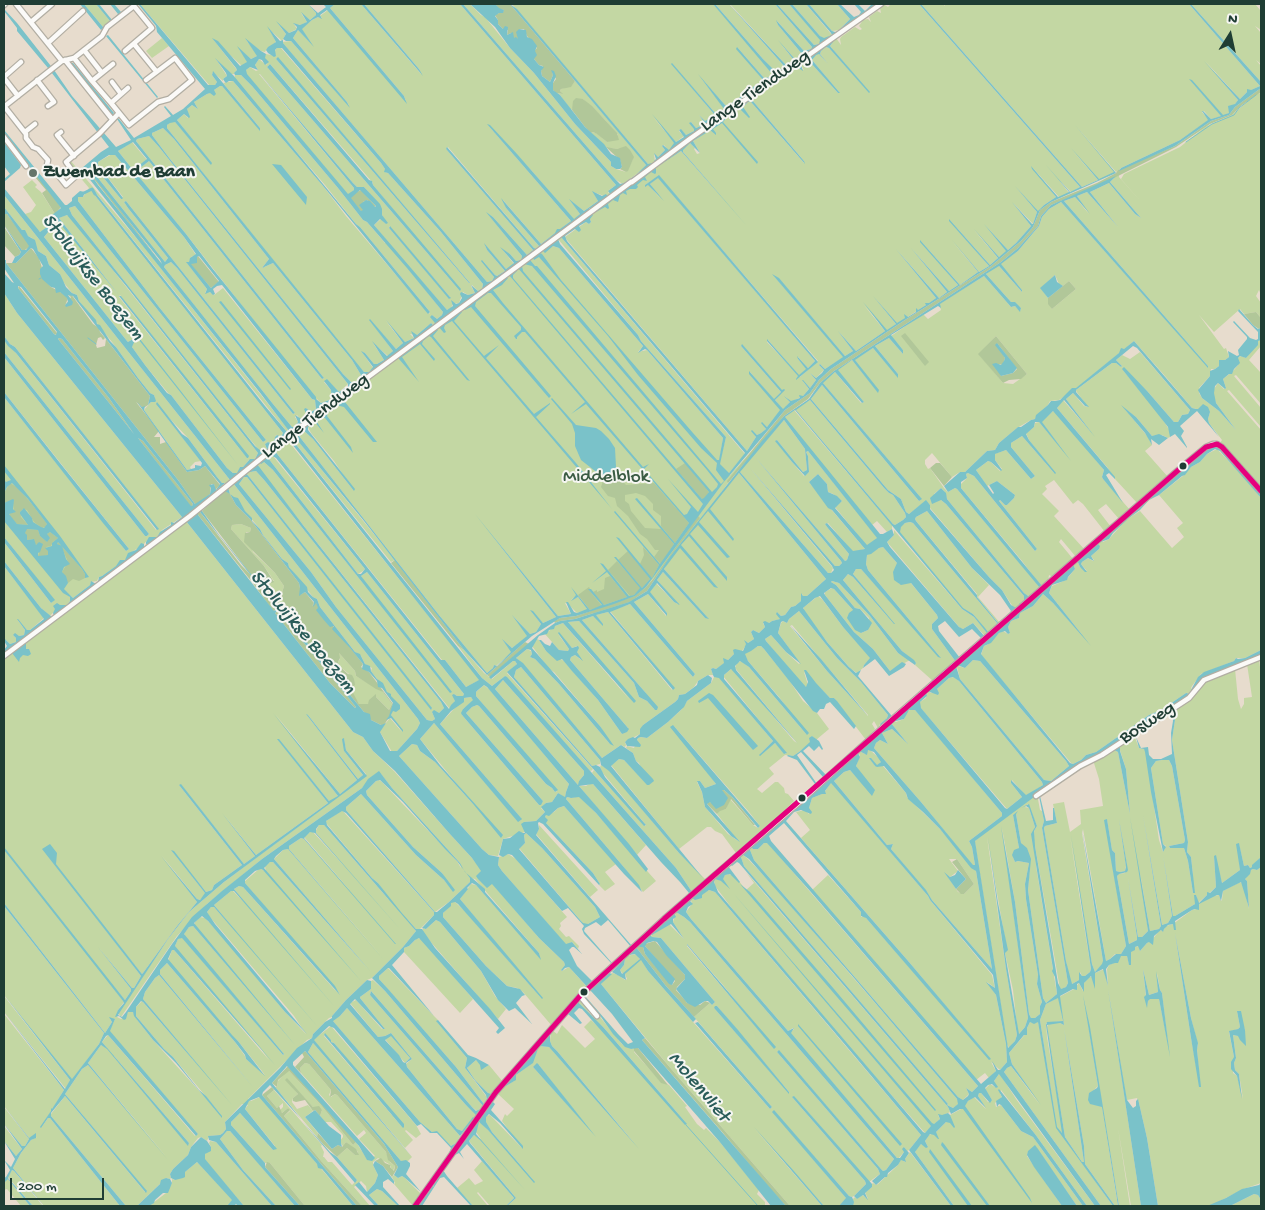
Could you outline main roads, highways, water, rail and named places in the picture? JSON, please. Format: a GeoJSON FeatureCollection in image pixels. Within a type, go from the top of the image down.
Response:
{"type":"FeatureCollection","features":[{"type":"Feature","properties":{"kind":"water"},"geometry":{"type":"Polygon","coordinates":[[[80,4],[84,4],[103,27],[110,21],[96,4],[99,4],[112,20],[118,14],[110,4],[114,4],[121,12],[133,4],[101,30],[80,4]]]}},
{"type":"Feature","properties":{"kind":"water"},"geometry":{"type":"Polygon","coordinates":[[[138,4],[140,4],[208,85],[215,85],[217,82],[212,75],[213,71],[260,128],[260,131],[222,86],[214,90],[216,94],[214,96],[210,93],[194,102],[198,109],[192,105],[187,109],[189,118],[184,114],[177,120],[212,163],[211,165],[175,122],[167,125],[167,128],[364,372],[369,372],[373,367],[361,351],[374,364],[384,360],[372,341],[387,356],[393,351],[370,319],[396,349],[403,343],[386,320],[405,342],[414,338],[411,331],[417,335],[431,323],[433,325],[435,323],[430,317],[432,315],[437,319],[443,312],[367,222],[363,220],[252,86],[241,75],[235,75],[236,68],[212,38],[218,41],[240,66],[247,62],[237,46],[251,59],[257,56],[245,38],[266,54],[265,58],[269,62],[265,65],[259,59],[255,65],[258,70],[250,67],[246,70],[247,74],[348,194],[354,188],[259,73],[353,183],[357,187],[364,187],[380,204],[382,215],[388,223],[386,224],[380,219],[374,225],[447,310],[453,306],[451,300],[456,304],[459,303],[462,298],[461,292],[468,295],[475,293],[471,285],[478,291],[482,289],[483,284],[441,232],[388,173],[384,172],[385,169],[381,163],[282,48],[275,50],[276,56],[274,57],[268,53],[266,50],[268,47],[276,42],[267,26],[280,41],[283,40],[283,43],[487,282],[492,281],[494,277],[482,260],[497,276],[505,271],[487,250],[484,243],[506,269],[514,263],[500,247],[516,261],[521,260],[522,256],[486,212],[493,217],[527,255],[533,250],[446,149],[447,147],[534,248],[537,249],[539,246],[506,208],[501,198],[541,244],[555,233],[557,229],[571,221],[487,124],[517,154],[574,219],[580,214],[569,199],[584,211],[598,201],[592,191],[602,196],[606,194],[608,197],[594,208],[590,208],[591,211],[574,220],[574,223],[289,433],[238,476],[230,480],[4,195],[4,188],[40,232],[47,227],[47,219],[61,208],[4,134],[4,130],[65,205],[72,201],[72,198],[80,191],[85,192],[83,197],[78,197],[78,201],[159,307],[266,440],[263,442],[75,206],[69,208],[72,215],[255,446],[261,451],[265,451],[267,449],[265,444],[274,442],[277,435],[281,437],[283,433],[93,193],[94,191],[265,406],[287,432],[289,431],[83,171],[82,168],[109,147],[17,31],[17,28],[4,11],[17,23],[72,96],[116,147],[131,140],[117,119],[134,138],[171,116],[165,106],[173,115],[183,109],[205,89],[157,32],[156,26],[138,4]],[[163,128],[152,133],[343,374],[351,382],[357,382],[361,375],[352,360],[273,263],[262,268],[269,259],[174,139],[163,128]],[[149,136],[137,139],[136,141],[324,378],[322,379],[149,161],[135,172],[316,399],[321,403],[332,399],[331,390],[324,381],[327,379],[339,392],[348,384],[159,147],[149,136]],[[133,142],[118,151],[133,170],[147,159],[133,142]],[[109,155],[98,162],[98,165],[122,199],[93,165],[90,168],[165,262],[168,258],[128,208],[124,202],[126,201],[295,413],[293,414],[177,268],[171,262],[165,265],[164,267],[292,427],[298,422],[295,415],[303,420],[307,415],[304,409],[306,408],[311,412],[316,409],[315,400],[312,399],[222,285],[213,289],[215,294],[213,295],[210,292],[205,294],[207,289],[186,262],[189,262],[190,258],[196,254],[115,155],[109,155]],[[87,169],[98,185],[162,264],[160,260],[87,169]],[[360,190],[351,198],[361,211],[363,210],[359,205],[366,200],[376,206],[360,190]],[[67,215],[59,218],[118,294],[56,219],[50,223],[54,232],[49,231],[44,237],[127,341],[135,340],[132,347],[145,365],[167,393],[171,395],[227,468],[233,473],[237,473],[240,467],[243,467],[250,459],[255,459],[258,453],[127,287],[67,215]],[[199,256],[197,257],[197,263],[191,264],[211,288],[219,281],[199,256]]]}},
{"type":"Feature","properties":{"kind":"water"},"geometry":{"type":"Polygon","coordinates":[[[308,4],[318,13],[326,7],[323,4],[335,4],[330,8],[404,96],[407,104],[327,10],[320,15],[322,19],[318,17],[312,20],[302,29],[314,47],[298,30],[293,38],[350,108],[291,41],[283,39],[286,34],[276,21],[289,33],[296,30],[297,27],[293,23],[300,25],[307,22],[301,12],[310,20],[316,15],[308,4]]]}},
{"type":"Feature","properties":{"kind":"water"},"geometry":{"type":"Polygon","coordinates":[[[361,4],[364,4],[423,76],[361,4]]]}},
{"type":"Feature","properties":{"kind":"water"},"geometry":{"type":"Polygon","coordinates":[[[460,4],[463,4],[620,184],[636,175],[646,165],[510,4],[517,9],[648,164],[652,164],[611,195],[608,191],[616,185],[460,4]]]}},
{"type":"Feature","properties":{"kind":"water"},"geometry":{"type":"Polygon","coordinates":[[[470,4],[495,4],[504,10],[503,13],[495,16],[498,24],[503,29],[505,26],[508,27],[507,35],[513,32],[514,38],[518,39],[516,32],[519,29],[526,30],[527,37],[532,39],[537,46],[535,51],[537,55],[534,59],[539,65],[544,67],[541,71],[542,76],[550,82],[553,75],[551,70],[554,71],[556,76],[553,90],[560,95],[585,127],[604,144],[611,154],[620,158],[622,167],[620,169],[611,166],[611,162],[575,124],[534,73],[510,48],[495,27],[470,4]]]}},
{"type":"Feature","properties":{"kind":"water"},"geometry":{"type":"Polygon","coordinates":[[[713,4],[777,73],[783,68],[783,65],[729,4],[786,65],[792,62],[793,59],[778,40],[794,58],[796,59],[802,54],[776,20],[804,51],[812,47],[775,4],[814,45],[819,44],[820,40],[789,4],[792,4],[820,36],[824,38],[832,35],[806,4],[809,4],[832,31],[835,32],[840,31],[850,19],[837,4],[840,4],[854,17],[861,12],[854,4],[858,4],[865,11],[872,4],[878,4],[841,31],[731,106],[655,162],[654,153],[658,157],[665,150],[663,145],[669,150],[674,143],[652,114],[676,142],[684,137],[679,130],[681,129],[686,135],[694,131],[689,123],[691,122],[696,128],[703,125],[704,122],[699,115],[705,121],[714,116],[672,63],[716,114],[724,109],[698,74],[725,105],[729,106],[742,96],[743,93],[764,81],[736,49],[737,47],[764,78],[772,77],[773,75],[713,4]]]}},
{"type":"Feature","properties":{"kind":"water"},"geometry":{"type":"Polygon","coordinates":[[[919,4],[1082,187],[1098,180],[1071,148],[1099,179],[1114,172],[1075,125],[1116,173],[1051,202],[1040,210],[1033,227],[1021,241],[991,266],[831,369],[819,380],[810,393],[785,410],[723,483],[646,587],[635,596],[576,616],[560,618],[532,636],[487,675],[464,650],[364,521],[293,435],[301,431],[299,436],[439,615],[487,673],[511,652],[502,639],[512,648],[527,636],[512,615],[530,634],[536,632],[541,624],[530,610],[543,623],[556,617],[475,514],[558,616],[571,614],[566,602],[577,613],[587,609],[578,597],[571,601],[576,595],[571,587],[590,610],[602,605],[588,589],[591,589],[604,605],[627,597],[607,572],[592,583],[606,571],[600,563],[603,564],[629,596],[634,595],[640,588],[614,557],[642,588],[650,579],[616,537],[619,538],[652,578],[659,565],[614,512],[660,564],[674,544],[635,499],[637,498],[675,543],[689,523],[586,404],[571,414],[585,402],[525,332],[522,332],[516,339],[514,336],[521,330],[521,327],[491,293],[488,293],[476,302],[475,306],[551,396],[549,398],[471,307],[463,309],[508,278],[502,285],[493,290],[503,303],[643,467],[649,464],[644,469],[684,515],[687,514],[691,507],[668,479],[698,512],[703,504],[509,275],[517,271],[513,278],[702,499],[704,498],[709,492],[518,268],[522,266],[523,271],[712,492],[718,484],[707,470],[532,266],[524,264],[530,260],[537,266],[721,484],[724,481],[716,470],[717,463],[701,448],[638,375],[608,336],[539,257],[534,260],[533,258],[540,253],[542,254],[561,280],[693,433],[719,460],[723,438],[647,350],[645,349],[638,353],[643,346],[559,248],[553,246],[545,253],[543,251],[558,239],[560,244],[638,335],[641,341],[726,437],[720,464],[729,473],[745,453],[561,237],[592,213],[591,222],[589,224],[586,222],[579,226],[581,230],[579,232],[575,229],[565,236],[567,241],[747,451],[756,437],[751,431],[757,435],[761,433],[766,429],[761,423],[767,427],[780,410],[749,374],[749,371],[774,399],[781,392],[741,346],[742,344],[782,390],[785,390],[775,400],[783,409],[790,402],[784,396],[791,401],[800,398],[799,395],[803,396],[809,389],[802,380],[810,388],[816,380],[810,373],[816,378],[824,370],[820,364],[825,369],[843,357],[772,274],[779,278],[845,356],[853,351],[838,331],[856,351],[885,331],[863,302],[887,330],[896,324],[873,296],[897,323],[905,318],[904,314],[908,317],[916,312],[916,308],[918,310],[926,305],[925,303],[929,303],[936,298],[896,249],[939,298],[947,292],[911,248],[949,291],[958,285],[920,240],[960,285],[978,272],[952,240],[979,272],[989,266],[949,219],[990,265],[998,258],[974,229],[999,257],[1006,251],[984,224],[1008,250],[1031,226],[1012,202],[1032,224],[1037,212],[1015,186],[1038,211],[1056,197],[1031,166],[1058,197],[1069,192],[1046,165],[1070,192],[1080,187],[919,4]]]}},
{"type":"Feature","properties":{"kind":"water"},"geometry":{"type":"Polygon","coordinates":[[[1189,4],[1261,82],[1261,88],[1235,107],[1229,115],[1211,121],[1175,146],[1119,171],[1121,168],[1180,140],[1208,120],[1202,111],[1211,119],[1221,116],[1189,79],[1223,115],[1229,113],[1228,106],[1235,104],[1238,100],[1204,61],[1240,99],[1247,92],[1247,89],[1251,90],[1260,86],[1189,4]]]}},
{"type":"Feature","properties":{"kind":"water"},"geometry":{"type":"Polygon","coordinates":[[[108,35],[158,97],[157,98],[106,36],[108,35]]]}},
{"type":"Feature","properties":{"kind":"water"},"geometry":{"type":"Polygon","coordinates":[[[832,40],[833,42],[830,46],[869,93],[829,48],[826,47],[820,54],[828,64],[819,54],[812,60],[840,93],[809,61],[801,65],[803,71],[797,67],[783,76],[832,40]]]}},
{"type":"Feature","properties":{"kind":"water"},"geometry":{"type":"Polygon","coordinates":[[[278,57],[470,283],[276,59],[278,57]]]}},
{"type":"Feature","properties":{"kind":"water"},"geometry":{"type":"Polygon","coordinates":[[[215,58],[233,75],[360,227],[430,312],[428,314],[323,186],[233,81],[225,82],[223,79],[227,76],[226,73],[215,58]]]}},
{"type":"Feature","properties":{"kind":"water"},"geometry":{"type":"Polygon","coordinates":[[[71,63],[73,63],[114,113],[112,115],[71,63]]]}},
{"type":"Feature","properties":{"kind":"water"},"geometry":{"type":"Polygon","coordinates":[[[270,64],[369,180],[372,181],[373,185],[461,289],[460,291],[267,67],[270,64]]]}},
{"type":"Feature","properties":{"kind":"water"},"geometry":{"type":"Polygon","coordinates":[[[755,95],[752,100],[805,164],[751,102],[748,102],[743,107],[749,118],[740,109],[735,110],[755,95]]]}},
{"type":"Feature","properties":{"kind":"water"},"geometry":{"type":"Polygon","coordinates":[[[730,112],[734,112],[734,115],[728,116],[723,122],[758,162],[757,164],[722,123],[713,129],[716,135],[710,130],[708,131],[708,129],[730,112]]]}},
{"type":"Feature","properties":{"kind":"water"},"geometry":{"type":"Polygon","coordinates":[[[705,131],[706,133],[693,141],[700,153],[690,143],[683,152],[746,225],[681,151],[660,165],[657,165],[705,131]]]}},
{"type":"Feature","properties":{"kind":"water"},"geometry":{"type":"Polygon","coordinates":[[[4,142],[21,165],[4,182],[4,179],[10,174],[4,166],[4,142]]]}},
{"type":"Feature","properties":{"kind":"water"},"geometry":{"type":"Polygon","coordinates":[[[272,164],[281,165],[307,197],[306,205],[272,164]]]}},
{"type":"Feature","properties":{"kind":"water"},"geometry":{"type":"Polygon","coordinates":[[[656,167],[656,173],[651,172],[645,177],[647,181],[643,180],[637,185],[636,189],[626,191],[627,195],[623,193],[620,195],[618,202],[613,200],[608,204],[608,209],[605,207],[595,211],[656,167]]]}},
{"type":"Feature","properties":{"kind":"water"},"geometry":{"type":"Polygon","coordinates":[[[659,175],[818,362],[796,380],[798,376],[767,339],[799,375],[806,369],[797,356],[808,368],[815,361],[658,178],[650,184],[664,201],[648,185],[645,187],[645,185],[659,175]]]}},
{"type":"Feature","properties":{"kind":"water"},"geometry":{"type":"Polygon","coordinates":[[[1116,176],[1110,182],[1141,218],[1135,214],[1109,183],[1090,192],[1118,227],[1087,192],[1077,196],[1090,214],[1075,197],[1064,201],[1208,368],[1061,202],[1049,209],[1042,217],[1039,226],[1018,251],[1001,264],[1022,292],[999,266],[986,274],[1011,302],[1015,302],[1021,308],[1020,312],[1015,306],[1011,307],[984,276],[940,304],[941,308],[938,306],[891,335],[903,350],[903,354],[889,338],[875,346],[898,374],[898,378],[873,348],[855,360],[879,390],[878,393],[852,360],[838,370],[864,402],[862,403],[835,372],[823,383],[922,499],[919,501],[822,385],[811,399],[888,490],[901,499],[906,512],[909,514],[926,500],[930,505],[930,509],[1002,590],[1011,605],[1018,609],[1009,614],[1011,611],[1000,595],[972,568],[927,511],[916,517],[916,521],[999,624],[992,630],[997,623],[913,523],[905,523],[901,527],[900,532],[963,608],[973,614],[987,633],[974,617],[962,609],[795,410],[785,417],[880,534],[892,529],[894,535],[887,542],[890,547],[959,627],[963,629],[973,623],[985,637],[982,639],[972,629],[959,637],[945,621],[938,626],[939,631],[960,658],[956,662],[932,629],[932,624],[938,618],[937,615],[911,583],[901,585],[894,580],[893,572],[897,563],[883,547],[879,548],[867,555],[866,564],[868,570],[941,658],[938,657],[861,569],[856,569],[853,574],[895,624],[853,577],[848,574],[843,580],[902,651],[914,660],[915,665],[898,653],[870,616],[839,583],[832,581],[855,608],[860,609],[872,623],[868,630],[861,633],[855,630],[847,618],[853,610],[831,588],[824,593],[825,595],[854,632],[873,649],[890,671],[902,662],[906,664],[904,667],[889,676],[875,659],[863,668],[870,658],[843,627],[820,596],[803,608],[827,642],[849,667],[856,673],[861,670],[858,676],[891,715],[891,718],[881,726],[880,724],[888,715],[861,682],[837,658],[799,611],[787,623],[781,622],[778,633],[801,664],[786,652],[771,635],[765,639],[806,687],[808,682],[804,670],[830,698],[834,698],[837,701],[856,726],[854,729],[830,702],[817,713],[813,711],[764,649],[758,646],[745,654],[748,661],[809,733],[807,735],[749,667],[740,661],[735,666],[736,670],[798,744],[731,669],[724,675],[724,679],[787,753],[784,754],[775,743],[759,755],[773,741],[719,678],[714,677],[711,669],[716,669],[724,663],[723,658],[728,660],[734,654],[733,650],[743,651],[746,644],[744,640],[748,643],[754,639],[751,632],[753,630],[759,633],[765,627],[763,622],[769,623],[780,619],[776,614],[777,612],[781,616],[785,615],[791,607],[801,601],[801,593],[803,596],[807,596],[826,579],[739,473],[710,509],[734,539],[733,541],[708,511],[699,522],[730,557],[727,558],[698,525],[690,534],[727,577],[727,581],[689,536],[681,545],[718,588],[714,587],[680,548],[664,569],[709,619],[705,618],[663,572],[657,580],[680,605],[674,602],[657,583],[650,592],[667,613],[667,616],[648,594],[634,602],[695,674],[693,677],[630,604],[610,612],[675,688],[673,690],[608,612],[596,615],[603,626],[593,616],[582,620],[658,707],[657,710],[639,697],[634,683],[579,621],[568,622],[636,701],[634,703],[563,623],[549,630],[547,634],[539,636],[532,648],[600,726],[614,746],[610,744],[559,684],[535,659],[530,657],[532,654],[531,650],[527,649],[516,658],[523,663],[602,758],[621,745],[633,753],[636,761],[654,781],[649,785],[624,760],[619,759],[611,766],[703,878],[679,853],[609,771],[601,765],[600,760],[521,667],[516,670],[514,677],[592,766],[600,767],[605,777],[646,825],[644,826],[507,672],[517,664],[515,661],[491,679],[489,677],[538,635],[555,623],[575,619],[629,602],[647,591],[669,558],[761,442],[784,416],[809,399],[820,383],[834,371],[1001,262],[1018,248],[1038,226],[1041,216],[1051,205],[1116,176]],[[810,400],[796,410],[893,524],[895,525],[903,520],[906,517],[905,513],[893,495],[884,488],[810,400]],[[784,420],[740,472],[828,573],[831,573],[834,570],[832,566],[750,468],[835,566],[839,566],[842,563],[841,561],[756,458],[845,561],[849,554],[825,524],[827,523],[853,551],[865,549],[832,510],[828,508],[809,482],[818,474],[827,484],[828,492],[837,496],[842,501],[835,508],[867,545],[877,538],[808,451],[806,452],[809,472],[805,476],[775,441],[777,440],[803,472],[807,470],[805,449],[784,420]]]}},
{"type":"Feature","properties":{"kind":"water"},"geometry":{"type":"Polygon","coordinates":[[[4,207],[22,230],[25,230],[28,236],[35,240],[38,251],[46,256],[49,265],[60,274],[66,287],[77,295],[79,301],[96,320],[97,324],[100,325],[138,378],[150,393],[154,395],[155,402],[151,402],[148,405],[150,396],[73,296],[68,295],[73,302],[72,305],[66,307],[67,298],[60,292],[56,293],[55,288],[42,279],[40,269],[43,266],[33,249],[31,248],[16,263],[12,263],[21,252],[4,225],[22,250],[26,250],[29,246],[7,214],[4,214],[4,207]]]}},
{"type":"Feature","properties":{"kind":"water"},"geometry":{"type":"Polygon","coordinates":[[[390,226],[451,298],[449,299],[389,228],[390,226]]]}},
{"type":"Feature","properties":{"kind":"water"},"geometry":{"type":"Polygon","coordinates":[[[4,260],[6,260],[6,263],[195,504],[210,494],[211,488],[209,485],[214,484],[216,490],[220,484],[205,466],[199,470],[187,472],[137,402],[142,407],[145,406],[144,410],[187,470],[195,468],[195,465],[201,466],[202,463],[156,404],[157,402],[182,434],[188,438],[222,483],[225,483],[195,509],[228,487],[230,494],[225,491],[202,511],[219,535],[278,607],[282,608],[282,612],[364,712],[370,714],[371,720],[381,725],[386,723],[380,732],[390,751],[397,751],[417,729],[420,723],[418,719],[233,483],[246,473],[251,479],[432,708],[431,710],[247,477],[244,477],[239,484],[427,720],[432,721],[435,719],[432,712],[434,710],[439,713],[444,708],[265,481],[256,471],[249,471],[257,464],[449,709],[455,701],[452,695],[463,696],[464,694],[367,572],[361,576],[452,692],[450,693],[273,470],[264,462],[261,464],[259,462],[268,458],[358,574],[361,574],[365,569],[276,458],[269,454],[274,450],[441,660],[445,660],[466,687],[479,680],[296,449],[291,443],[286,441],[290,437],[482,678],[492,686],[505,676],[507,677],[676,868],[692,892],[685,898],[689,893],[593,784],[579,786],[629,844],[648,869],[646,872],[596,813],[579,797],[567,797],[566,799],[639,885],[642,892],[564,806],[558,808],[549,816],[546,815],[545,817],[548,820],[546,823],[593,873],[599,885],[543,824],[538,823],[539,829],[536,835],[632,946],[608,920],[601,926],[596,922],[585,928],[584,931],[612,963],[619,959],[612,964],[584,934],[582,929],[584,926],[568,908],[562,911],[512,855],[508,854],[503,857],[499,855],[503,839],[510,838],[519,831],[525,833],[521,824],[536,821],[545,812],[541,807],[546,803],[552,802],[558,793],[565,797],[569,784],[487,687],[484,685],[476,692],[476,696],[558,790],[555,792],[546,784],[479,706],[472,707],[466,713],[543,801],[541,805],[539,805],[462,715],[463,709],[473,700],[471,697],[464,698],[464,702],[451,711],[440,724],[521,820],[518,822],[434,723],[420,739],[440,765],[503,835],[501,838],[474,805],[435,762],[420,751],[417,745],[412,744],[399,756],[482,849],[489,855],[499,857],[498,865],[502,871],[566,944],[572,942],[582,954],[574,947],[569,950],[577,966],[593,982],[609,973],[612,974],[601,984],[645,1038],[642,1040],[786,1206],[771,1206],[719,1141],[638,1048],[631,1049],[625,1047],[613,1034],[583,996],[587,992],[585,996],[618,1034],[628,1044],[633,1042],[612,1014],[569,967],[561,970],[565,965],[564,962],[539,938],[492,884],[487,888],[478,879],[476,876],[481,871],[472,858],[395,771],[373,751],[363,737],[353,732],[186,521],[149,545],[146,544],[149,537],[157,537],[160,532],[171,525],[171,522],[174,523],[182,517],[17,313],[4,293],[4,273],[14,283],[4,268],[4,260]],[[18,286],[56,335],[57,332],[21,287],[18,286]],[[59,338],[58,339],[134,434],[109,398],[62,339],[59,338]],[[138,438],[191,506],[193,504],[143,441],[138,438]],[[200,512],[198,515],[274,611],[276,609],[274,604],[200,512]],[[278,611],[275,613],[330,683],[356,707],[278,611]],[[503,680],[495,689],[578,785],[584,775],[584,771],[503,680]],[[526,833],[524,835],[525,843],[519,849],[583,923],[588,924],[600,917],[595,907],[526,833]]]}},
{"type":"Feature","properties":{"kind":"water"},"geometry":{"type":"Polygon","coordinates":[[[1055,275],[1057,282],[1063,286],[1048,298],[1040,288],[1055,275]]]}},
{"type":"Feature","properties":{"kind":"water"},"geometry":{"type":"Polygon","coordinates":[[[119,296],[121,296],[249,456],[248,458],[247,458],[119,296]]]}},
{"type":"Feature","properties":{"kind":"water"},"geometry":{"type":"Polygon","coordinates":[[[221,301],[291,389],[290,390],[219,302],[221,301]]]}},
{"type":"Feature","properties":{"kind":"water"},"geometry":{"type":"Polygon","coordinates":[[[1239,309],[1253,325],[1258,329],[1261,328],[1261,340],[1258,341],[1258,345],[1246,358],[1240,356],[1238,358],[1240,363],[1232,374],[1223,379],[1226,388],[1218,383],[1215,386],[1214,393],[1216,403],[1236,430],[1219,411],[1202,398],[1198,390],[1210,376],[1210,371],[1219,366],[1219,360],[1225,360],[1229,357],[1228,351],[1237,356],[1239,355],[1238,350],[1247,337],[1234,321],[1250,338],[1258,339],[1258,332],[1238,311],[1239,309]]]}},
{"type":"Feature","properties":{"kind":"water"},"geometry":{"type":"Polygon","coordinates":[[[461,310],[462,312],[454,321],[484,356],[499,345],[486,358],[534,414],[550,403],[536,417],[576,463],[612,509],[452,321],[445,325],[446,332],[444,333],[439,327],[461,310]]]}},
{"type":"Feature","properties":{"kind":"water"},"geometry":{"type":"Polygon","coordinates":[[[436,329],[438,330],[433,336],[470,381],[467,380],[429,336],[422,344],[435,359],[434,361],[420,344],[402,357],[419,382],[399,359],[398,357],[436,329]]]}},
{"type":"Feature","properties":{"kind":"water"},"geometry":{"type":"Polygon","coordinates":[[[135,335],[180,390],[238,465],[135,335]]]}},
{"type":"Feature","properties":{"kind":"water"},"geometry":{"type":"Polygon","coordinates":[[[4,336],[15,347],[159,529],[157,530],[16,353],[8,346],[4,336]]]}},
{"type":"Feature","properties":{"kind":"water"},"geometry":{"type":"Polygon","coordinates":[[[1134,341],[1192,408],[1198,409],[1203,404],[1208,407],[1210,412],[1209,423],[1219,437],[1197,411],[1180,426],[1184,431],[1181,436],[1187,448],[1175,434],[1170,437],[1168,427],[1122,369],[1124,367],[1174,422],[1178,422],[1182,415],[1188,414],[1190,410],[1137,348],[1133,346],[1116,360],[1121,367],[1116,363],[1112,363],[1076,390],[1089,407],[1085,406],[1073,393],[1066,399],[1095,437],[1064,400],[1057,408],[1115,477],[1115,479],[1109,473],[1106,475],[1123,503],[1103,479],[1104,470],[1053,411],[1042,422],[1071,461],[1039,422],[1035,422],[1034,427],[1026,434],[1055,474],[1022,436],[1011,443],[1011,447],[1035,476],[1031,479],[1006,450],[995,454],[995,460],[1001,471],[988,461],[976,470],[993,494],[989,485],[997,481],[1015,495],[1007,505],[999,501],[1037,549],[1035,551],[974,476],[966,474],[967,478],[961,482],[961,488],[1042,586],[1040,588],[957,489],[955,488],[948,492],[944,486],[960,472],[965,472],[987,451],[995,450],[999,443],[1018,427],[1035,419],[1036,415],[1051,401],[1060,400],[1072,388],[1076,388],[1119,353],[1121,348],[1124,349],[1134,341]]]}},
{"type":"Feature","properties":{"kind":"water"},"geometry":{"type":"Polygon","coordinates":[[[997,343],[1017,368],[1013,373],[1001,376],[992,364],[1001,365],[1005,358],[995,345],[997,343]]]}},
{"type":"Feature","properties":{"kind":"water"},"geometry":{"type":"Polygon","coordinates":[[[4,352],[149,534],[147,536],[145,536],[4,357],[4,352]]]}},
{"type":"Feature","properties":{"kind":"water"},"geometry":{"type":"Polygon","coordinates":[[[4,392],[129,549],[126,551],[103,523],[4,397],[4,392]]]}},
{"type":"Feature","properties":{"kind":"water"},"geometry":{"type":"Polygon","coordinates":[[[347,395],[345,402],[377,442],[373,442],[344,407],[336,405],[337,401],[347,395]]]}},
{"type":"Feature","properties":{"kind":"water"},"geometry":{"type":"Polygon","coordinates":[[[552,398],[576,425],[596,428],[609,439],[615,448],[616,467],[620,471],[619,478],[614,476],[609,480],[604,478],[581,460],[575,446],[575,433],[572,424],[552,398]]]}},
{"type":"Feature","properties":{"kind":"water"},"geometry":{"type":"Polygon","coordinates":[[[1121,405],[1136,417],[1152,436],[1159,434],[1168,438],[1159,445],[1151,439],[1152,445],[1145,433],[1121,405]]]}},
{"type":"Feature","properties":{"kind":"water"},"geometry":{"type":"Polygon","coordinates":[[[332,406],[327,416],[351,447],[353,453],[325,418],[320,418],[317,422],[324,433],[313,420],[332,406]]]}},
{"type":"Feature","properties":{"kind":"water"},"geometry":{"type":"Polygon","coordinates":[[[310,422],[312,424],[308,427],[308,430],[355,489],[354,491],[313,439],[302,429],[310,422]]]}},
{"type":"Feature","properties":{"kind":"water"},"geometry":{"type":"Polygon","coordinates":[[[1213,445],[1219,446],[1222,449],[1261,494],[1261,498],[1220,451],[1215,449],[1191,467],[1185,475],[1159,495],[1149,500],[1113,533],[1109,539],[1101,542],[1100,540],[1202,452],[1213,445]]]}},
{"type":"Feature","properties":{"kind":"water"},"geometry":{"type":"Polygon","coordinates":[[[4,465],[60,536],[89,577],[85,578],[82,569],[62,547],[70,564],[64,567],[62,572],[66,576],[68,583],[64,589],[73,598],[90,585],[91,581],[96,584],[54,616],[55,609],[53,606],[57,603],[67,605],[70,597],[63,593],[4,521],[4,503],[14,500],[13,509],[16,512],[9,514],[17,524],[28,525],[20,514],[24,508],[33,522],[44,528],[47,524],[28,499],[12,483],[4,493],[4,480],[6,482],[11,480],[4,471],[4,465]],[[27,529],[25,533],[27,540],[34,539],[36,545],[39,542],[43,544],[38,556],[48,555],[48,551],[45,548],[52,546],[52,543],[58,538],[50,532],[47,534],[50,538],[47,542],[40,536],[38,530],[27,529]]]}},
{"type":"Feature","properties":{"kind":"water"},"geometry":{"type":"Polygon","coordinates":[[[941,488],[946,493],[947,499],[1024,593],[1028,596],[1037,591],[1020,606],[1019,604],[1024,600],[1024,596],[946,504],[941,500],[932,504],[930,498],[941,488]]]}},
{"type":"Feature","properties":{"kind":"water"},"geometry":{"type":"Polygon","coordinates":[[[230,494],[238,498],[245,511],[252,518],[252,521],[307,587],[308,592],[317,599],[320,607],[355,652],[360,654],[365,664],[370,666],[371,671],[383,683],[387,692],[400,705],[400,709],[396,712],[393,711],[391,715],[403,732],[391,718],[386,720],[393,703],[382,688],[378,687],[377,681],[369,672],[362,669],[363,664],[332,629],[334,626],[330,627],[316,610],[318,608],[316,603],[313,607],[314,602],[305,592],[299,596],[299,583],[250,519],[236,505],[230,494]]]}},
{"type":"Feature","properties":{"kind":"water"},"geometry":{"type":"Polygon","coordinates":[[[4,537],[55,600],[51,603],[4,542],[4,537]]]}},
{"type":"Feature","properties":{"kind":"water"},"geometry":{"type":"Polygon","coordinates":[[[141,543],[144,544],[144,549],[98,582],[99,577],[116,566],[120,560],[125,560],[128,553],[136,550],[141,543]]]}},
{"type":"Feature","properties":{"kind":"water"},"geometry":{"type":"Polygon","coordinates":[[[1097,543],[1100,546],[1099,549],[1091,556],[1094,561],[1088,558],[1081,564],[1087,572],[1085,572],[1077,560],[1097,543]]]}},
{"type":"Feature","properties":{"kind":"water"},"geometry":{"type":"Polygon","coordinates":[[[4,561],[41,608],[52,617],[4,654],[7,646],[4,641],[5,639],[10,644],[16,642],[16,638],[13,635],[15,633],[19,636],[24,635],[25,630],[17,619],[27,630],[30,630],[44,619],[4,566],[4,561]]]}},
{"type":"Feature","properties":{"kind":"water"},"geometry":{"type":"Polygon","coordinates":[[[1073,563],[1075,569],[1067,580],[1052,585],[1049,593],[1091,646],[1043,594],[1033,606],[1020,613],[1019,618],[1011,621],[1008,627],[1010,633],[1008,634],[1005,631],[999,633],[991,643],[984,646],[981,654],[1070,763],[1073,764],[1086,755],[1096,752],[1149,715],[1161,710],[1186,693],[1191,694],[1107,749],[1069,771],[975,841],[1008,1048],[1015,1041],[1017,1035],[988,837],[998,903],[1008,950],[1005,953],[1019,1034],[1025,1027],[1028,1018],[1001,826],[1015,902],[1031,1018],[1035,1018],[1040,1014],[1042,1002],[1037,984],[1038,975],[1026,899],[1025,884],[1029,863],[1015,862],[1012,855],[1014,850],[1019,848],[1013,815],[1018,811],[1016,814],[1021,843],[1027,848],[1031,859],[1028,890],[1043,998],[1046,1003],[1057,994],[1031,834],[1035,827],[1029,808],[1026,806],[1021,808],[1029,804],[1037,826],[1034,831],[1035,846],[1058,983],[1061,989],[1066,987],[1068,983],[1042,828],[1044,821],[1039,796],[1046,821],[1053,820],[1054,808],[1057,823],[1045,826],[1044,828],[1066,961],[1072,984],[1079,980],[1079,972],[1082,976],[1085,976],[1091,969],[1071,835],[1092,964],[1095,972],[1103,961],[1082,829],[1106,961],[1116,954],[1121,954],[1126,946],[1104,820],[1107,819],[1112,850],[1115,853],[1116,871],[1120,872],[1125,871],[1126,867],[1119,819],[1128,870],[1117,876],[1129,944],[1137,940],[1137,937],[1128,878],[1138,937],[1142,937],[1148,931],[1130,817],[1150,931],[1159,929],[1161,926],[1143,815],[1162,925],[1168,923],[1172,916],[1163,855],[1173,916],[1195,904],[1194,895],[1196,895],[1199,903],[1207,895],[1207,892],[1210,893],[1216,887],[1214,856],[1216,855],[1222,883],[1240,870],[1236,844],[1239,843],[1244,866],[1252,867],[1261,857],[1261,867],[1257,870],[1251,870],[1245,879],[1247,881],[1249,908],[1241,882],[1223,891],[1221,901],[1219,895],[1217,895],[1199,904],[1199,910],[1192,910],[1175,921],[1176,930],[1174,930],[1173,924],[1168,925],[1163,932],[1161,930],[1154,936],[1153,945],[1149,942],[1140,951],[1138,946],[1135,947],[1135,950],[1131,952],[1131,965],[1129,965],[1127,956],[1121,956],[1118,963],[1109,965],[1106,969],[1108,986],[1103,969],[1095,973],[1095,989],[1091,976],[1084,983],[1084,992],[1079,983],[1077,984],[1077,990],[1073,989],[1060,996],[1064,1025],[1060,1023],[1047,1025],[1065,1137],[1082,1162],[1084,1162],[1064,1028],[1084,1146],[1085,1164],[1115,1206],[1113,1206],[1056,1128],[1038,1022],[1034,1024],[1030,1022],[1027,1028],[1027,1035],[1024,1035],[1009,1053],[1012,1064],[1041,1105],[1011,1066],[1004,1072],[1101,1206],[1095,1206],[999,1074],[994,1081],[998,1087],[996,1088],[992,1084],[985,1088],[992,1100],[990,1103],[979,1093],[978,1096],[986,1108],[975,1097],[968,1101],[965,1106],[1032,1203],[963,1109],[951,1114],[948,1107],[739,863],[737,862],[732,866],[730,864],[740,854],[744,866],[947,1105],[953,1108],[958,1104],[957,1099],[854,978],[749,859],[743,855],[746,850],[750,850],[754,860],[958,1097],[963,1100],[968,1096],[966,1088],[972,1092],[978,1086],[810,891],[767,843],[764,843],[758,849],[753,849],[750,846],[858,753],[860,757],[856,766],[875,790],[872,796],[850,770],[844,772],[834,781],[887,845],[893,844],[891,849],[992,969],[976,871],[971,868],[940,829],[908,799],[906,793],[884,766],[875,766],[869,758],[877,765],[881,762],[874,752],[868,750],[867,755],[859,751],[891,723],[908,744],[892,729],[882,733],[888,744],[880,740],[874,748],[973,865],[975,865],[969,841],[1002,816],[1002,813],[915,710],[909,710],[904,719],[892,722],[926,691],[927,696],[920,702],[921,708],[1005,808],[1007,809],[1022,797],[1011,783],[1011,780],[1026,795],[1043,785],[959,681],[953,677],[949,678],[937,689],[938,695],[927,691],[956,666],[960,679],[1044,780],[1051,781],[1069,766],[980,661],[973,660],[965,668],[957,665],[1073,563]],[[831,783],[825,791],[826,794],[812,798],[809,808],[812,812],[811,814],[801,810],[794,812],[786,821],[991,1059],[989,1060],[866,918],[861,916],[861,912],[784,823],[769,836],[771,841],[981,1084],[996,1071],[992,1061],[998,1070],[1007,1062],[1006,1044],[996,995],[986,982],[995,988],[993,975],[831,783]],[[1058,998],[1046,1004],[1040,1020],[1057,1127],[1062,1133],[1046,1025],[1047,1022],[1063,1021],[1058,998]]]}},
{"type":"Feature","properties":{"kind":"water"},"geometry":{"type":"Polygon","coordinates":[[[790,625],[821,659],[868,716],[827,671],[790,625]]]}},
{"type":"Feature","properties":{"kind":"water"},"geometry":{"type":"Polygon","coordinates":[[[559,632],[572,648],[578,646],[577,652],[583,661],[575,655],[570,660],[629,729],[627,732],[622,734],[598,700],[562,659],[557,661],[546,651],[539,640],[550,646],[552,642],[559,650],[568,651],[569,649],[559,632]]]}},
{"type":"Feature","properties":{"kind":"water"},"geometry":{"type":"Polygon","coordinates":[[[26,641],[26,649],[29,649],[31,654],[28,656],[23,655],[19,662],[12,653],[26,641]]]}},
{"type":"Feature","properties":{"kind":"water"},"geometry":{"type":"Polygon","coordinates":[[[1261,650],[1261,655],[1209,676],[1193,691],[1191,690],[1198,677],[1204,672],[1234,661],[1236,658],[1245,658],[1261,650]]]}},
{"type":"Feature","properties":{"kind":"water"},"geometry":{"type":"Polygon","coordinates":[[[708,675],[712,678],[711,683],[687,701],[684,707],[668,722],[647,738],[638,738],[640,747],[627,746],[625,742],[640,734],[640,729],[643,725],[675,702],[679,695],[685,694],[697,685],[698,681],[708,675]]]}},
{"type":"Feature","properties":{"kind":"water"},"geometry":{"type":"Polygon","coordinates":[[[709,693],[713,695],[758,746],[753,750],[708,698],[699,703],[698,701],[709,693]]]}},
{"type":"Feature","properties":{"kind":"water"},"geometry":{"type":"Polygon","coordinates":[[[1172,711],[1175,720],[1172,740],[1188,842],[1187,852],[1191,857],[1195,893],[1193,893],[1184,848],[1170,848],[1169,846],[1184,843],[1185,840],[1172,766],[1169,760],[1162,760],[1156,761],[1151,768],[1163,844],[1166,847],[1163,852],[1145,752],[1144,749],[1139,748],[1136,737],[1141,748],[1148,747],[1149,755],[1153,759],[1161,759],[1172,754],[1171,733],[1173,721],[1172,711]]]}},
{"type":"Feature","properties":{"kind":"water"},"geometry":{"type":"Polygon","coordinates":[[[273,713],[340,794],[357,780],[306,714],[358,779],[363,775],[344,751],[342,739],[344,738],[346,750],[367,776],[224,882],[189,912],[168,939],[118,1015],[122,1017],[126,1012],[192,917],[262,859],[362,788],[368,779],[379,771],[460,863],[464,870],[403,802],[380,780],[376,781],[366,791],[367,795],[413,847],[442,873],[455,890],[453,892],[444,880],[416,855],[361,794],[346,807],[346,810],[435,912],[449,902],[470,882],[470,878],[466,873],[485,889],[485,892],[539,953],[541,960],[476,885],[472,883],[460,899],[543,998],[458,904],[455,902],[451,903],[451,906],[443,913],[443,917],[486,966],[507,986],[520,989],[525,995],[516,1003],[532,1024],[515,1008],[509,1011],[498,1000],[481,971],[440,922],[436,920],[426,929],[422,928],[434,915],[434,912],[346,813],[342,811],[326,821],[327,825],[416,929],[422,929],[435,948],[505,1028],[498,1034],[496,1032],[499,1028],[419,938],[404,948],[404,952],[392,965],[434,1016],[389,968],[379,976],[379,979],[456,1067],[484,1104],[483,1106],[372,978],[416,931],[324,825],[319,825],[316,833],[399,928],[315,833],[310,832],[304,838],[396,944],[304,839],[301,838],[289,846],[289,849],[383,959],[288,849],[283,850],[274,859],[370,971],[273,862],[270,862],[264,868],[361,981],[263,870],[255,871],[245,880],[245,883],[335,986],[340,995],[243,887],[239,886],[234,889],[334,1006],[234,891],[231,891],[214,905],[317,1026],[214,907],[211,907],[207,912],[215,924],[307,1034],[285,1012],[202,916],[194,923],[295,1045],[193,926],[189,927],[184,934],[284,1054],[182,938],[178,939],[175,946],[275,1065],[174,950],[172,950],[168,959],[238,1041],[265,1076],[246,1059],[235,1042],[167,963],[160,970],[160,974],[253,1087],[159,975],[145,992],[143,999],[232,1105],[143,1002],[141,1001],[136,1007],[136,1016],[206,1096],[222,1118],[176,1063],[153,1040],[134,1016],[133,1012],[128,1012],[124,1020],[119,1016],[115,1017],[124,1003],[123,1001],[4,850],[4,847],[125,1000],[131,989],[98,947],[132,988],[134,988],[141,976],[42,849],[50,844],[57,853],[56,864],[142,974],[177,926],[197,902],[161,856],[197,899],[200,900],[205,893],[171,850],[174,851],[206,892],[212,890],[214,885],[242,865],[179,785],[181,784],[244,864],[255,856],[222,813],[256,855],[328,803],[277,739],[279,739],[329,801],[338,796],[273,713]]]}},
{"type":"Feature","properties":{"kind":"water"},"geometry":{"type":"Polygon","coordinates":[[[673,725],[760,826],[758,828],[733,798],[722,790],[728,798],[724,805],[716,809],[710,802],[707,804],[740,842],[731,836],[705,807],[702,792],[697,781],[700,781],[705,788],[716,784],[670,727],[673,725]]]}},
{"type":"Feature","properties":{"kind":"water"},"geometry":{"type":"Polygon","coordinates":[[[812,736],[819,741],[823,749],[819,746],[814,751],[809,746],[803,751],[827,776],[823,778],[801,752],[797,755],[817,784],[811,790],[815,784],[797,760],[787,756],[793,756],[799,752],[810,742],[809,738],[812,736]]]}},
{"type":"Feature","properties":{"kind":"water"},"geometry":{"type":"Polygon","coordinates":[[[1120,745],[1126,769],[1130,814],[1118,752],[1112,749],[1120,745]]]}},
{"type":"Feature","properties":{"kind":"water"},"geometry":{"type":"Polygon","coordinates":[[[728,866],[740,882],[730,874],[725,875],[723,879],[730,889],[721,881],[715,879],[714,882],[718,892],[923,1132],[925,1133],[931,1126],[734,894],[932,1123],[934,1124],[940,1119],[938,1114],[948,1113],[950,1115],[955,1127],[946,1122],[936,1132],[939,1139],[930,1134],[925,1141],[928,1147],[926,1148],[921,1144],[915,1152],[954,1206],[951,1206],[909,1150],[921,1135],[847,1047],[715,892],[709,890],[702,895],[702,898],[695,900],[692,898],[728,866]]]}},
{"type":"Feature","properties":{"kind":"water"},"geometry":{"type":"Polygon","coordinates":[[[958,870],[966,879],[956,889],[944,872],[950,877],[955,875],[958,870]]]}},
{"type":"Feature","properties":{"kind":"water"},"geometry":{"type":"Polygon","coordinates":[[[740,884],[750,892],[834,989],[935,1111],[740,884]]]}},
{"type":"Feature","properties":{"kind":"water"},"geometry":{"type":"Polygon","coordinates":[[[689,900],[693,904],[688,907],[686,912],[691,919],[788,1031],[794,1028],[791,1033],[897,1158],[900,1158],[904,1152],[902,1149],[904,1147],[909,1153],[905,1159],[906,1162],[901,1160],[888,1173],[887,1177],[876,1185],[872,1181],[880,1174],[878,1169],[777,1052],[779,1050],[883,1171],[886,1170],[894,1159],[690,922],[676,912],[689,900]]]}},
{"type":"Feature","properties":{"kind":"water"},"geometry":{"type":"Polygon","coordinates":[[[4,903],[105,1033],[112,1022],[109,1017],[115,1019],[110,1031],[198,1134],[196,1136],[108,1035],[106,1036],[102,1042],[189,1143],[188,1146],[107,1049],[101,1045],[88,1063],[168,1160],[88,1065],[82,1069],[65,1094],[147,1191],[146,1193],[65,1096],[51,1113],[51,1116],[126,1206],[120,1206],[50,1118],[40,1127],[64,1090],[4,1012],[65,1089],[70,1080],[4,995],[72,1079],[99,1044],[104,1033],[4,906],[4,903]]]}},
{"type":"Feature","properties":{"kind":"water"},"geometry":{"type":"Polygon","coordinates":[[[674,913],[676,917],[673,919],[673,922],[684,939],[671,924],[652,935],[652,932],[674,913]]]}},
{"type":"Feature","properties":{"kind":"water"},"geometry":{"type":"Polygon","coordinates":[[[1175,933],[1191,1018],[1198,1043],[1201,1087],[1199,1087],[1175,933]]]}},
{"type":"Feature","properties":{"kind":"water"},"geometry":{"type":"Polygon","coordinates":[[[650,935],[661,938],[715,1002],[712,1005],[708,1001],[695,1007],[687,1003],[676,989],[685,979],[685,975],[666,955],[657,942],[647,943],[645,946],[675,979],[672,985],[669,984],[645,954],[643,947],[638,945],[650,935]]]}},
{"type":"Feature","properties":{"kind":"water"},"geometry":{"type":"Polygon","coordinates":[[[687,945],[776,1047],[774,1049],[687,945]]]}},
{"type":"Feature","properties":{"kind":"water"},"geometry":{"type":"Polygon","coordinates":[[[636,947],[666,986],[696,1019],[693,1022],[648,971],[641,960],[625,974],[626,980],[612,972],[636,947]],[[635,954],[629,955],[620,970],[622,974],[640,959],[635,954]]]}},
{"type":"Feature","properties":{"kind":"water"},"geometry":{"type":"Polygon","coordinates":[[[1143,969],[1149,995],[1158,992],[1156,971],[1162,993],[1170,1057],[1159,999],[1150,999],[1147,1008],[1144,997],[1146,995],[1143,969]]]}},
{"type":"Feature","properties":{"kind":"water"},"geometry":{"type":"Polygon","coordinates":[[[367,980],[371,981],[371,989],[360,998],[385,1029],[355,999],[350,1004],[378,1037],[391,1033],[412,1059],[406,1063],[407,1067],[457,1129],[462,1131],[474,1118],[460,1136],[347,1008],[333,1021],[420,1122],[432,1132],[437,1131],[451,1146],[456,1143],[449,1153],[451,1148],[437,1133],[430,1133],[421,1124],[417,1126],[334,1028],[329,1026],[314,1040],[412,1157],[313,1043],[308,1052],[401,1161],[406,1160],[410,1163],[406,1174],[421,1192],[402,1176],[398,1178],[394,1175],[398,1167],[384,1144],[305,1051],[293,1062],[293,1065],[375,1158],[372,1161],[367,1160],[359,1146],[287,1066],[272,1083],[301,1119],[270,1085],[262,1095],[357,1206],[353,1206],[322,1169],[318,1168],[317,1164],[259,1097],[249,1101],[245,1109],[277,1149],[273,1150],[240,1113],[231,1122],[231,1125],[300,1206],[295,1206],[230,1131],[227,1131],[220,1139],[243,1170],[276,1206],[272,1206],[216,1142],[209,1140],[208,1136],[223,1133],[226,1129],[225,1122],[280,1068],[297,1048],[312,1038],[313,1034],[325,1022],[332,1018],[346,1000],[367,980]],[[391,1036],[385,1040],[403,1062],[405,1063],[410,1058],[391,1036]]]}},
{"type":"Feature","properties":{"kind":"water"},"geometry":{"type":"Polygon","coordinates":[[[1108,989],[1127,1100],[1133,1108],[1136,1106],[1138,1099],[1147,1138],[1158,1206],[1141,1206],[1108,989]]]}},
{"type":"Feature","properties":{"kind":"water"},"geometry":{"type":"Polygon","coordinates":[[[371,991],[472,1107],[476,1111],[480,1109],[476,1115],[370,995],[371,991]]]}},
{"type":"Feature","properties":{"kind":"water"},"geometry":{"type":"Polygon","coordinates":[[[1083,995],[1090,1027],[1119,1206],[1102,1107],[1090,1104],[1088,1100],[1089,1093],[1098,1086],[1083,995]]]}},
{"type":"Feature","properties":{"kind":"water"},"geometry":{"type":"Polygon","coordinates":[[[578,1002],[604,1028],[687,1124],[685,1125],[582,1009],[579,1008],[574,1013],[582,1023],[580,1024],[568,1014],[567,1012],[578,1002]]]}},
{"type":"Feature","properties":{"kind":"water"},"geometry":{"type":"Polygon","coordinates":[[[715,1006],[738,1030],[789,1094],[714,1008],[715,1006]]]}},
{"type":"Feature","properties":{"kind":"water"},"geometry":{"type":"Polygon","coordinates":[[[1237,1011],[1241,1011],[1246,1046],[1238,1036],[1233,1035],[1236,1058],[1234,1063],[1235,1070],[1239,1074],[1242,1099],[1237,1076],[1231,1069],[1231,1062],[1234,1057],[1229,1031],[1240,1027],[1237,1011]]]}},
{"type":"Feature","properties":{"kind":"water"},"geometry":{"type":"Polygon","coordinates":[[[438,1020],[468,1055],[489,1065],[481,1070],[476,1060],[467,1068],[475,1080],[488,1093],[492,1094],[487,1100],[486,1095],[465,1068],[467,1058],[436,1021],[438,1020]]]}},
{"type":"Feature","properties":{"kind":"water"},"geometry":{"type":"Polygon","coordinates":[[[698,1022],[772,1107],[770,1109],[695,1023],[698,1022]]]}},
{"type":"Feature","properties":{"kind":"water"},"geometry":{"type":"Polygon","coordinates":[[[798,1024],[902,1144],[900,1146],[798,1026],[798,1024]]]}},
{"type":"Feature","properties":{"kind":"water"},"geometry":{"type":"Polygon","coordinates":[[[550,1031],[552,1046],[639,1149],[549,1047],[539,1046],[533,1063],[516,1075],[516,1080],[506,1086],[504,1085],[550,1031]]]}},
{"type":"Feature","properties":{"kind":"water"},"geometry":{"type":"Polygon","coordinates":[[[325,1033],[404,1124],[403,1128],[324,1035],[325,1033]]]}},
{"type":"Feature","properties":{"kind":"water"},"geometry":{"type":"Polygon","coordinates":[[[537,1063],[539,1065],[596,1137],[533,1067],[537,1063]]]}},
{"type":"Feature","properties":{"kind":"water"},"geometry":{"type":"Polygon","coordinates":[[[999,1089],[1035,1134],[1087,1206],[1083,1206],[1033,1137],[1021,1131],[1001,1105],[999,1104],[997,1107],[996,1101],[1002,1097],[999,1089]]]}},
{"type":"Feature","properties":{"kind":"water"},"geometry":{"type":"Polygon","coordinates":[[[794,1096],[872,1184],[872,1187],[865,1193],[868,1200],[863,1195],[857,1199],[854,1196],[866,1184],[865,1181],[792,1097],[794,1096]]]}},
{"type":"Feature","properties":{"kind":"water"},"geometry":{"type":"Polygon","coordinates":[[[492,1101],[495,1104],[491,1110],[523,1146],[523,1149],[500,1123],[489,1114],[486,1117],[486,1122],[492,1132],[535,1182],[479,1122],[476,1134],[525,1190],[474,1135],[469,1141],[470,1143],[516,1198],[507,1206],[514,1198],[467,1144],[460,1152],[464,1159],[459,1153],[455,1155],[454,1153],[492,1101]]]}},
{"type":"Feature","properties":{"kind":"water"},"geometry":{"type":"Polygon","coordinates":[[[4,1106],[29,1138],[36,1133],[36,1138],[31,1140],[21,1153],[13,1168],[44,1206],[14,1171],[12,1170],[8,1178],[33,1206],[30,1206],[8,1179],[4,1183],[4,1178],[10,1170],[4,1160],[11,1167],[15,1159],[4,1141],[16,1156],[22,1149],[4,1124],[22,1146],[25,1146],[29,1139],[4,1106]]]}},
{"type":"Feature","properties":{"kind":"water"},"geometry":{"type":"Polygon","coordinates":[[[315,1110],[329,1126],[341,1135],[342,1147],[338,1145],[332,1149],[305,1117],[315,1110]]]}},
{"type":"Feature","properties":{"kind":"water"},"geometry":{"type":"Polygon","coordinates":[[[774,1110],[849,1196],[852,1197],[853,1206],[839,1206],[846,1198],[772,1112],[774,1110]]]}},
{"type":"Feature","properties":{"kind":"water"},"geometry":{"type":"Polygon","coordinates":[[[302,1121],[357,1180],[355,1183],[302,1121]]]}},
{"type":"Feature","properties":{"kind":"water"},"geometry":{"type":"Polygon","coordinates":[[[754,1127],[793,1170],[824,1206],[822,1206],[754,1127]]]}},
{"type":"Feature","properties":{"kind":"water"},"geometry":{"type":"Polygon","coordinates":[[[201,1137],[211,1147],[211,1151],[205,1154],[205,1159],[244,1206],[236,1204],[234,1206],[227,1206],[232,1200],[197,1162],[185,1172],[185,1177],[175,1180],[171,1178],[170,1174],[173,1169],[188,1155],[191,1147],[201,1137]]]}},
{"type":"Feature","properties":{"kind":"water"},"geometry":{"type":"Polygon","coordinates":[[[942,1142],[990,1206],[987,1206],[941,1145],[942,1142]]]}},
{"type":"Feature","properties":{"kind":"water"},"geometry":{"type":"Polygon","coordinates":[[[1035,1145],[1077,1206],[1062,1206],[1034,1167],[1027,1155],[1028,1151],[1035,1145]]]}},
{"type":"Feature","properties":{"kind":"water"},"geometry":{"type":"Polygon","coordinates":[[[930,1149],[972,1206],[968,1206],[929,1152],[930,1149]]]}},
{"type":"Feature","properties":{"kind":"water"},"geometry":{"type":"Polygon","coordinates":[[[375,1161],[383,1166],[394,1181],[394,1184],[388,1179],[383,1182],[383,1187],[400,1206],[377,1189],[369,1195],[379,1206],[375,1206],[355,1185],[359,1182],[367,1192],[375,1183],[378,1175],[373,1165],[375,1161]]]}},
{"type":"Feature","properties":{"kind":"water"},"geometry":{"type":"Polygon","coordinates":[[[443,1170],[473,1206],[444,1177],[440,1178],[422,1206],[417,1206],[430,1188],[434,1186],[433,1184],[443,1170]]]}},
{"type":"Feature","properties":{"kind":"water"},"geometry":{"type":"Polygon","coordinates":[[[170,1179],[172,1183],[168,1193],[163,1193],[149,1206],[137,1206],[160,1184],[161,1180],[170,1179]]]}},
{"type":"Feature","properties":{"kind":"water"},"geometry":{"type":"Polygon","coordinates":[[[1261,1183],[1261,1200],[1258,1195],[1254,1194],[1230,1206],[1207,1206],[1242,1189],[1261,1183]]]}},
{"type":"Feature","properties":{"kind":"waterway"},"geometry":{"type":"LineString","coordinates":[[1186,142],[1212,124],[1234,115],[1239,108],[1256,95]]}},
{"type":"Feature","properties":{"kind":"waterway"},"geometry":{"type":"LineString","coordinates":[[80,195],[92,189],[95,194]]}},
{"type":"Feature","properties":{"kind":"waterway"},"geometry":{"type":"LineString","coordinates":[[88,338],[96,344]]}},
{"type":"Feature","properties":{"kind":"waterway"},"geometry":{"type":"LineString","coordinates":[[686,1125],[758,1206]]}},
{"type":"Feature","properties":{"kind":"place","name":"Zwembad de Baan"},"geometry":{"type":"Point","coordinates":[33,173]}},
{"type":"Feature","properties":{"kind":"water label","name":"Stolwijkse Boezem"},"geometry":{"type":"Point","coordinates":[92,278]}},
{"type":"Feature","properties":{"kind":"water label","name":"Stolwijkse Boezem"},"geometry":{"type":"Point","coordinates":[302,633]}},
{"type":"Feature","properties":{"kind":"water label","name":"Molenvliet"},"geometry":{"type":"Point","coordinates":[698,1088]}},
{"type":"Feature","properties":{"kind":"park label","name":"Middelblok"},"geometry":{"type":"Point","coordinates":[606,478]}}]}
